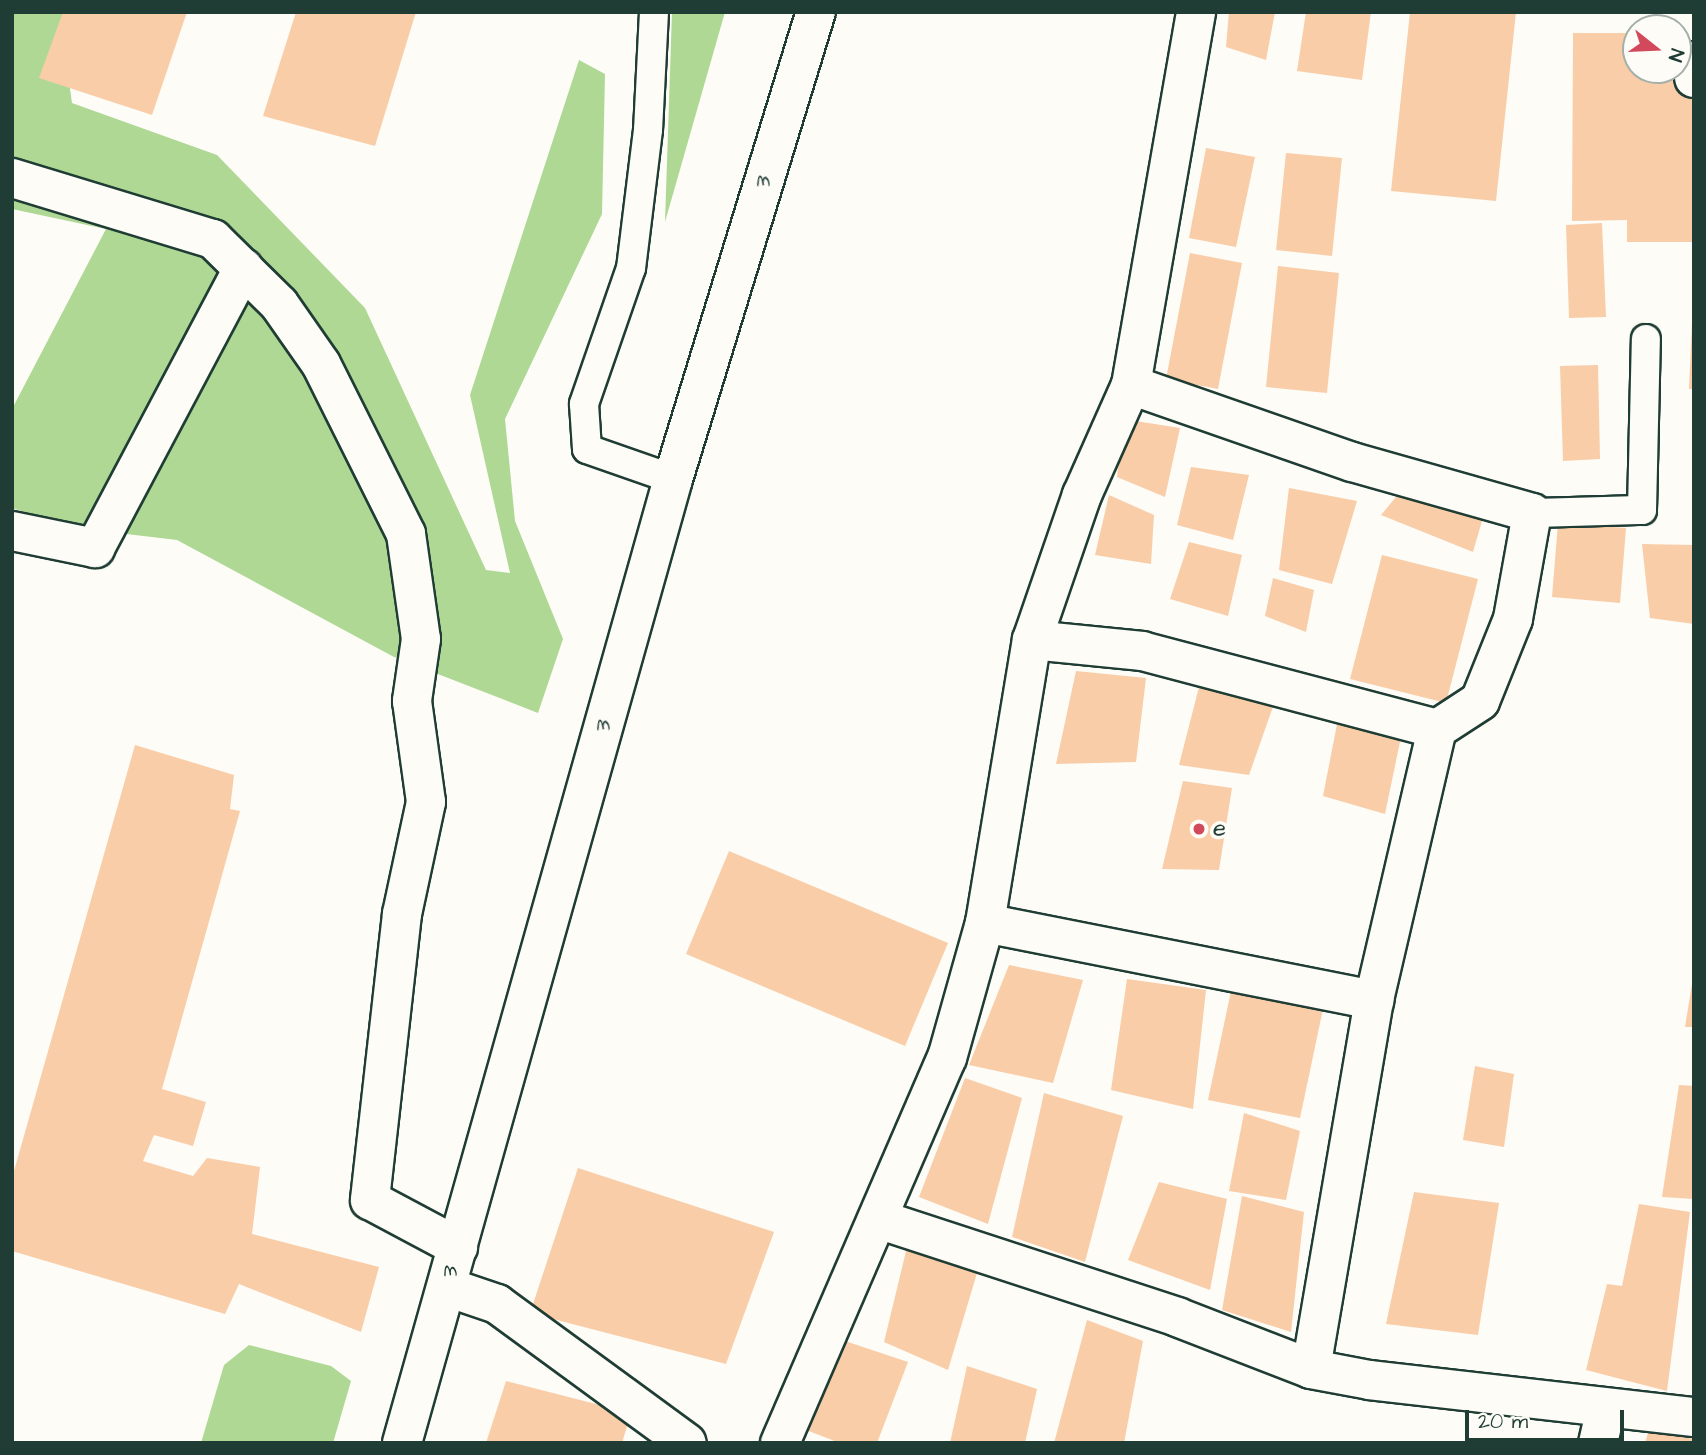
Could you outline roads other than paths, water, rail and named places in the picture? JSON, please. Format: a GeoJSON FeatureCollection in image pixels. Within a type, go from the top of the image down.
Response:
{"type":"FeatureCollection","features":[{"type":"Feature","properties":{"kind":"street","name":"3"},"geometry":{"type":"LineString","coordinates":[[402,1443],[673,479],[816,12]]}},
{"type":"Feature","properties":{"kind":"street"},"geometry":{"type":"LineString","coordinates":[[780,1443],[947,1058],[985,923],[1032,640],[1082,495],[1131,385],[1196,12]]}},
{"type":"Feature","properties":{"kind":"street"},"geometry":{"type":"LineString","coordinates":[[1694,61],[1694,78]]}},
{"type":"Feature","properties":{"kind":"street"},"geometry":{"type":"LineString","coordinates":[[12,178],[213,239],[279,304],[321,364],[406,534],[421,639],[412,701],[426,802],[402,914],[370,1200],[458,1247]]}},
{"type":"Feature","properties":{"kind":"street"},"geometry":{"type":"LineString","coordinates":[[12,531],[95,548],[243,268]]}},
{"type":"Feature","properties":{"kind":"street"},"geometry":{"type":"LineString","coordinates":[[1131,385],[1352,462],[1532,513],[1513,619],[1480,701],[1437,729],[1374,1000],[1311,1368]]}},
{"type":"Feature","properties":{"kind":"street"},"geometry":{"type":"LineString","coordinates":[[1032,640],[1142,650],[1437,729]]}},
{"type":"Feature","properties":{"kind":"street"},"geometry":{"type":"LineString","coordinates":[[985,923],[1374,1000]]}},
{"type":"Feature","properties":{"kind":"street"},"geometry":{"type":"LineString","coordinates":[[878,1219],[1177,1317],[1311,1368],[1602,1425],[1694,1417]]}},
{"type":"Feature","properties":{"kind":"street"},"geometry":{"type":"LineString","coordinates":[[447,1287],[497,1304],[687,1443]]}},
{"type":"Feature","properties":{"kind":"lane"},"geometry":{"type":"LineString","coordinates":[[654,12],[648,130],[631,268],[584,404],[587,449],[673,479]]}},
{"type":"Feature","properties":{"kind":"lane"},"geometry":{"type":"LineString","coordinates":[[1532,513],[1642,510],[1646,339]]}},
{"type":"Feature","properties":{"kind":"place","name":"e"},"geometry":{"type":"Point","coordinates":[1199,829]}}]}
